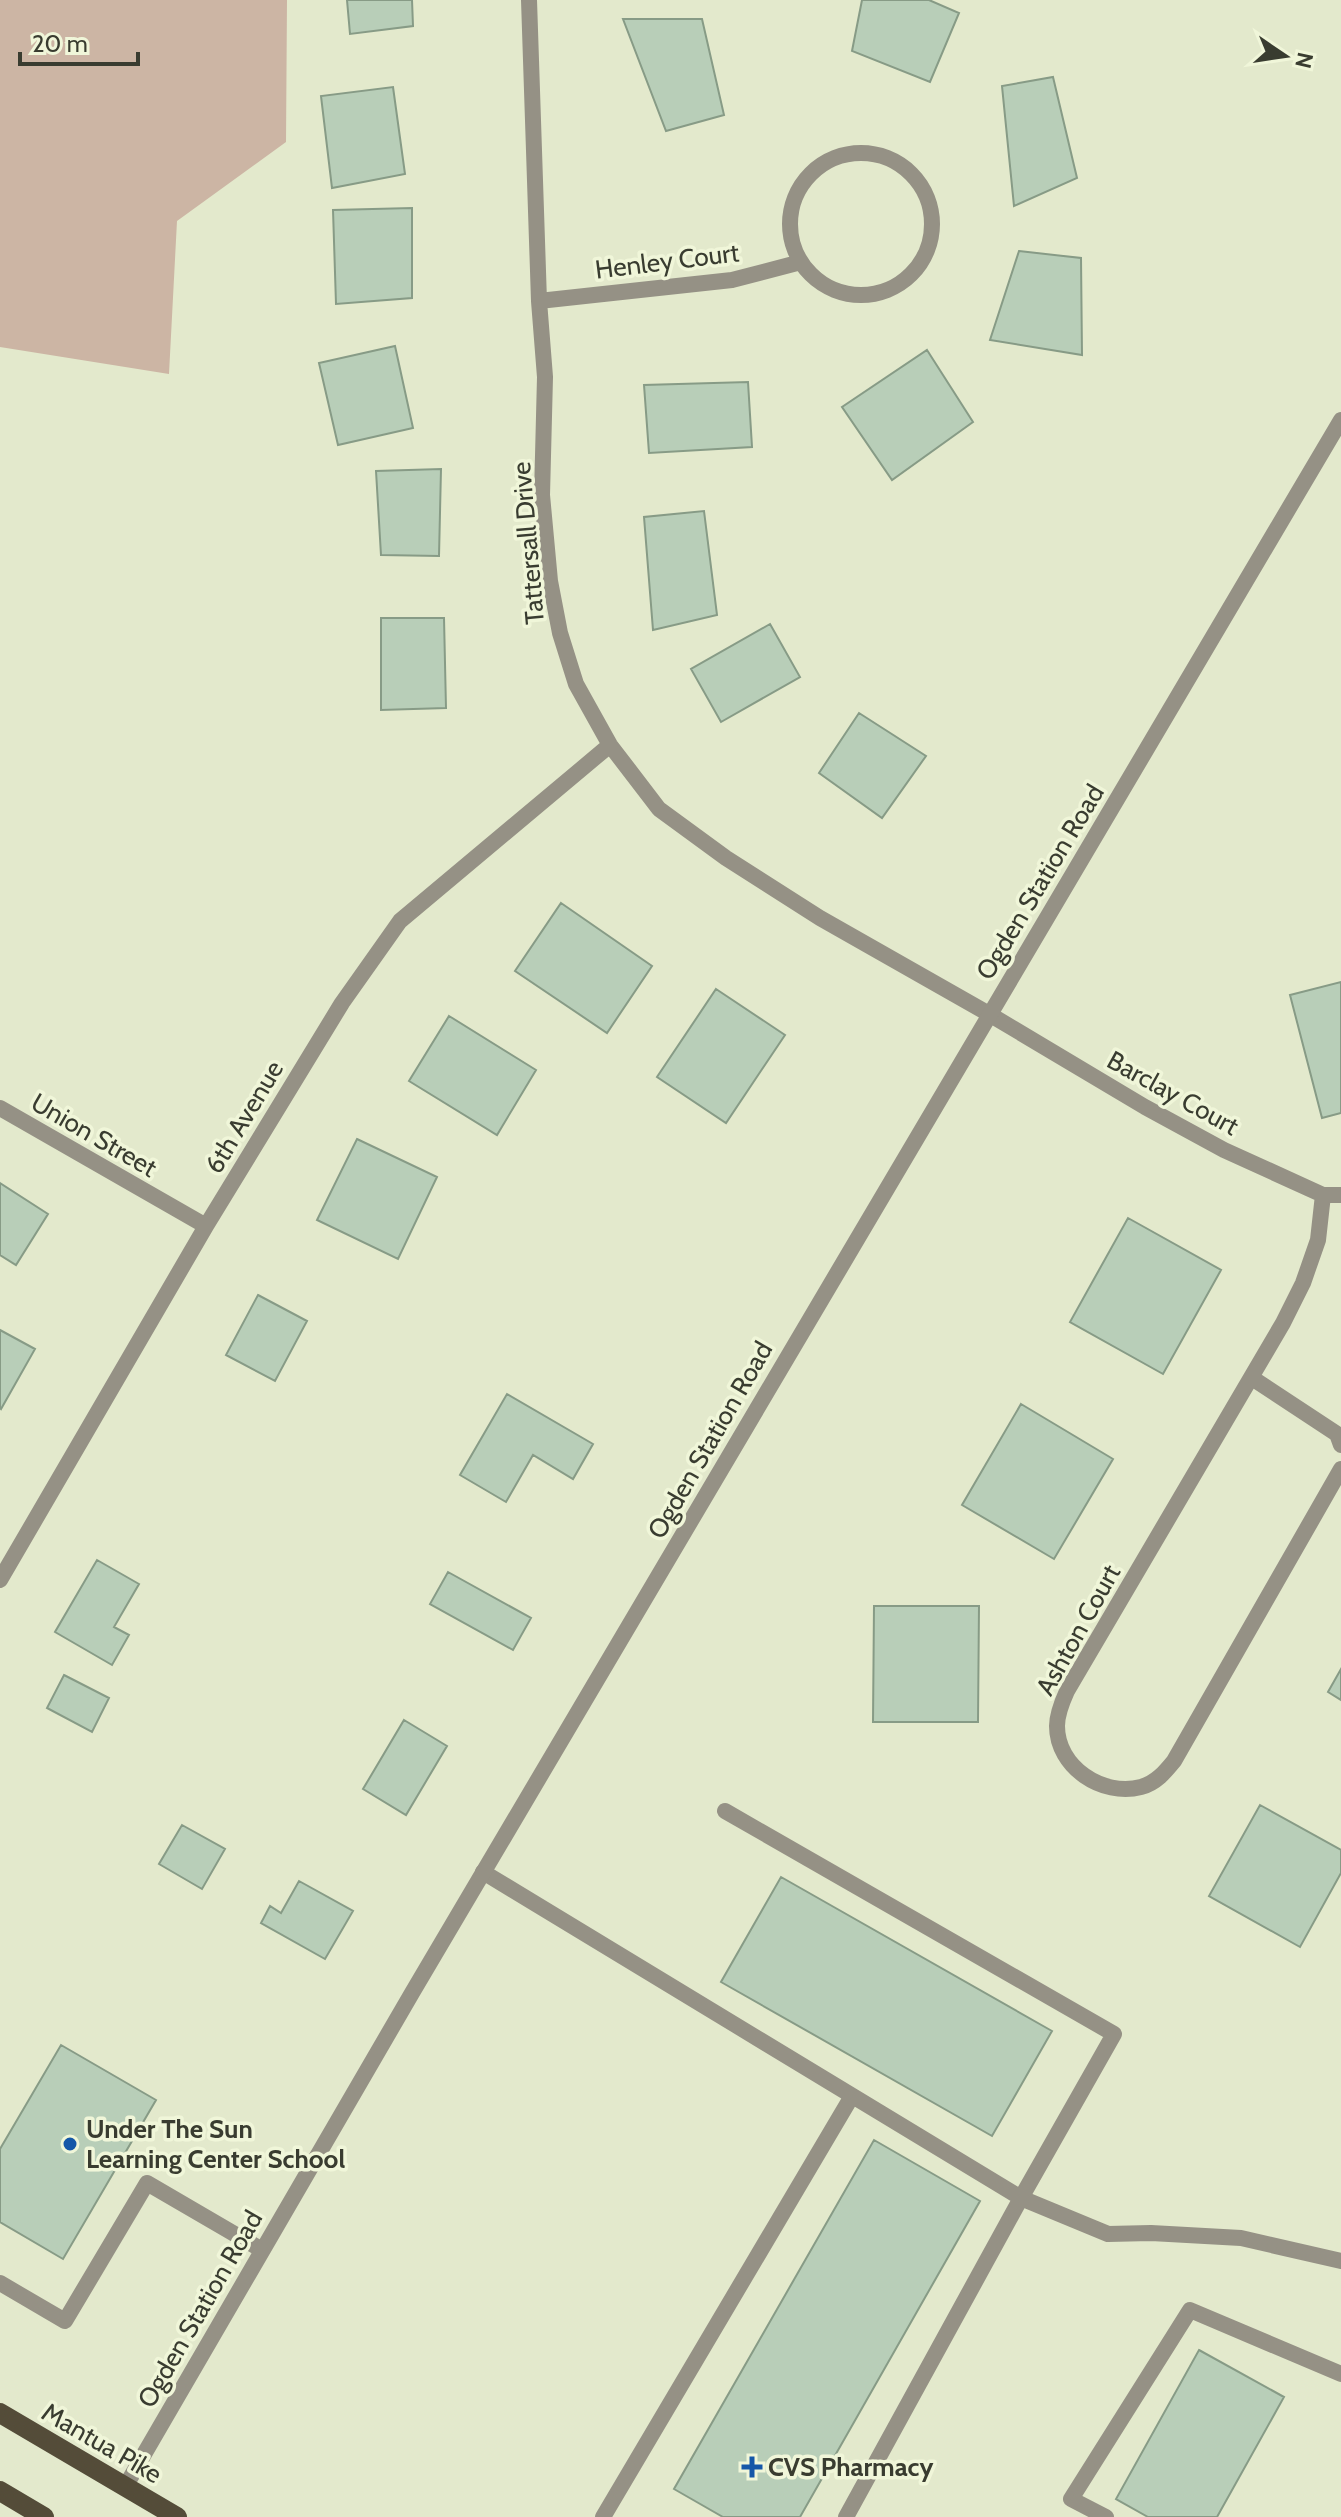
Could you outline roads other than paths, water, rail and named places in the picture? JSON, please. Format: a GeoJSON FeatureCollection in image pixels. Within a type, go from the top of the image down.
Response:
{"type":"FeatureCollection","features":[{"type":"Feature","properties":{"kind":"main road","name":"Mantua Pike"},"geometry":{"type":"LineString","coordinates":[[0,2413],[177,2517]]}},
{"type":"Feature","properties":{"kind":"main road"},"geometry":{"type":"LineString","coordinates":[[0,2491],[44,2517]]}},
{"type":"Feature","properties":{"kind":"street","name":"Tattersall Drive"},"geometry":{"type":"LineString","coordinates":[[529,0],[539,301],[545,377],[542,495],[550,581],[560,633],[576,684],[610,745],[659,809],[726,858],[820,918],[989,1014]]}},
{"type":"Feature","properties":{"kind":"street"},"geometry":{"type":"LineString","coordinates":[[864,152],[889,157],[909,170],[925,190],[932,214],[931,238],[922,262],[906,280],[884,292],[859,296],[835,291],[812,276],[801,262],[790,232],[791,207],[801,184],[818,165],[840,155],[864,152]]}},
{"type":"Feature","properties":{"kind":"street","name":"Henley Court"},"geometry":{"type":"LineString","coordinates":[[539,301],[732,280],[801,262]]}},
{"type":"Feature","properties":{"kind":"street","name":"Ogden Station Road"},"geometry":{"type":"LineString","coordinates":[[125,2487],[483,1872],[1341,420]]}},
{"type":"Feature","properties":{"kind":"street","name":"6th Avenue"},"geometry":{"type":"LineString","coordinates":[[0,1580],[206,1226],[342,1003],[400,921],[610,745]]}},
{"type":"Feature","properties":{"kind":"street","name":"Barclay Court"},"geometry":{"type":"LineString","coordinates":[[989,1014],[1224,1150],[1323,1195],[1341,1195]]}},
{"type":"Feature","properties":{"kind":"street","name":"Union Street"},"geometry":{"type":"LineString","coordinates":[[0,1108],[206,1226]]}},
{"type":"Feature","properties":{"kind":"street","name":"Ashton Court"},"geometry":{"type":"LineString","coordinates":[[1323,1195],[1318,1240],[1303,1283],[1252,1378],[1067,1691],[1057,1726],[1059,1743],[1064,1758],[1081,1774],[1099,1785],[1120,1788],[1141,1787],[1160,1778],[1174,1761],[1341,1469]]}},
{"type":"Feature","properties":{"kind":"street"},"geometry":{"type":"LineString","coordinates":[[1252,1378],[1337,1434],[1341,1445]]}},
{"type":"Feature","properties":{"kind":"street"},"geometry":{"type":"LineString","coordinates":[[725,1811],[1114,2034],[846,2517]]}},
{"type":"Feature","properties":{"kind":"street"},"geometry":{"type":"LineString","coordinates":[[483,1872],[1021,2198],[1108,2234],[1241,2238],[1341,2261]]}},
{"type":"Feature","properties":{"kind":"street"},"geometry":{"type":"LineString","coordinates":[[603,2517],[852,2096]]}},
{"type":"Feature","properties":{"kind":"street"},"geometry":{"type":"LineString","coordinates":[[0,2283],[65,2321],[147,2183],[262,2250]]}},
{"type":"Feature","properties":{"kind":"street"},"geometry":{"type":"LineString","coordinates":[[1106,2517],[1071,2499],[1190,2310],[1341,2374]]}},
{"type":"Feature","properties":{"kind":"place","name":"Under The Sun Learning Center School"},"geometry":{"type":"Point","coordinates":[70,2144]}},
{"type":"Feature","properties":{"kind":"place","name":"CVS Pharmacy"},"geometry":{"type":"Point","coordinates":[752,2467]}}]}
